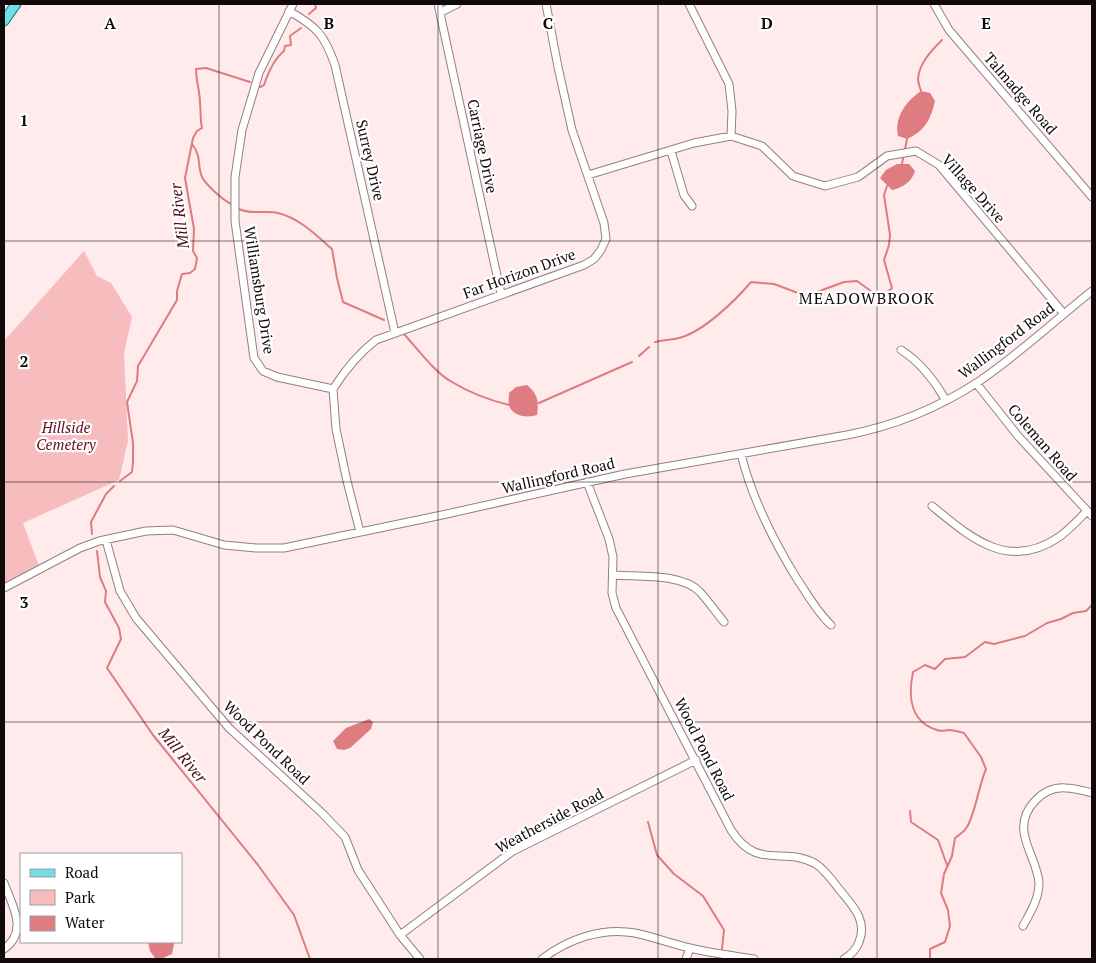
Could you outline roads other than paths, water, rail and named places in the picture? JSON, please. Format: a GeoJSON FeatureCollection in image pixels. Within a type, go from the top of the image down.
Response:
{"type":"FeatureCollection","features":[{"type":"Feature","properties":{"kind":"main road"},"geometry":{"type":"LineString","coordinates":[[4,21],[16,4]]}},
{"type":"Feature","properties":{"kind":"street","name":"Williamsburg Drive"},"geometry":{"type":"LineString","coordinates":[[293,4],[259,74],[242,130],[235,177],[235,221],[254,358],[263,371],[277,377],[334,389]]}},
{"type":"Feature","properties":{"kind":"street","name":"Carriage Drive"},"geometry":{"type":"LineString","coordinates":[[438,4],[501,294]]}},
{"type":"Feature","properties":{"kind":"street"},"geometry":{"type":"LineString","coordinates":[[441,12],[456,4]]}},
{"type":"Feature","properties":{"kind":"street","name":"Far Horizon Drive"},"geometry":{"type":"LineString","coordinates":[[334,389],[345,370],[362,351],[376,340],[584,265],[594,259],[601,250],[606,239],[604,222],[572,130],[546,4]]}},
{"type":"Feature","properties":{"kind":"street"},"geometry":{"type":"LineString","coordinates":[[689,4],[730,84],[731,136]]}},
{"type":"Feature","properties":{"kind":"street","name":"Talmadge Road"},"geometry":{"type":"LineString","coordinates":[[934,4],[949,30],[1092,197]]}},
{"type":"Feature","properties":{"kind":"street","name":"Surrey Drive"},"geometry":{"type":"LineString","coordinates":[[289,11],[308,22],[321,33],[330,49],[395,333]]}},
{"type":"Feature","properties":{"kind":"street","name":"Village Drive"},"geometry":{"type":"LineString","coordinates":[[588,175],[694,143],[731,136],[762,146],[792,176],[826,186],[858,176],[887,156],[916,151],[939,165],[1064,314]]}},
{"type":"Feature","properties":{"kind":"street"},"geometry":{"type":"LineString","coordinates":[[671,151],[684,195],[692,206]]}},
{"type":"Feature","properties":{"kind":"street","name":"Wallingford Road"},"geometry":{"type":"LineString","coordinates":[[4,588],[65,555],[106,540],[146,531],[167,530],[180,532],[224,545],[276,548],[360,532],[587,482],[873,430],[896,423],[976,383],[1092,291]]}},
{"type":"Feature","properties":{"kind":"street"},"geometry":{"type":"LineString","coordinates":[[901,350],[912,357],[937,386],[945,400]]}},
{"type":"Feature","properties":{"kind":"street","name":"Coleman Road"},"geometry":{"type":"LineString","coordinates":[[976,383],[1018,436],[1090,514]]}},
{"type":"Feature","properties":{"kind":"street"},"geometry":{"type":"LineString","coordinates":[[334,389],[336,429],[360,532]]}},
{"type":"Feature","properties":{"kind":"street"},"geometry":{"type":"LineString","coordinates":[[741,454],[750,487],[772,538],[820,614],[831,626]]}},
{"type":"Feature","properties":{"kind":"street","name":"Wood Pond Road"},"geometry":{"type":"LineString","coordinates":[[587,482],[609,539],[613,557],[612,593],[616,608],[731,830],[741,844],[749,851],[766,856],[798,858],[814,863],[822,868],[856,911],[862,922],[861,938],[854,952],[844,959]]}},
{"type":"Feature","properties":{"kind":"street"},"geometry":{"type":"LineString","coordinates":[[932,506],[969,536],[996,550],[1014,552],[1031,550],[1045,545],[1090,514]]}},
{"type":"Feature","properties":{"kind":"street","name":"Wood Pond Road"},"geometry":{"type":"LineString","coordinates":[[106,540],[120,591],[136,618],[229,728],[322,813],[345,837],[358,870],[400,935],[420,959]]}},
{"type":"Feature","properties":{"kind":"street"},"geometry":{"type":"LineString","coordinates":[[614,575],[672,579],[688,583],[699,591],[724,622]]}},
{"type":"Feature","properties":{"kind":"street","name":"Weatherside Road"},"geometry":{"type":"LineString","coordinates":[[400,935],[514,851],[696,760]]}},
{"type":"Feature","properties":{"kind":"street"},"geometry":{"type":"LineString","coordinates":[[1023,926],[1036,901],[1039,883],[1024,831],[1026,814],[1035,800],[1048,791],[1065,787],[1092,793]]}},
{"type":"Feature","properties":{"kind":"street"},"geometry":{"type":"LineString","coordinates":[[4,883],[16,914],[18,928],[10,943],[4,949]]}},
{"type":"Feature","properties":{"kind":"street"},"geometry":{"type":"LineString","coordinates":[[542,959],[575,940],[604,932],[634,933],[690,948],[754,959]]}},
{"type":"Feature","properties":{"kind":"street"},"geometry":{"type":"LineString","coordinates":[[686,959],[690,948]]}},
{"type":"Feature","properties":{"kind":"water"},"geometry":{"type":"Polygon","coordinates":[[[921,91],[930,93],[935,101],[929,119],[923,128],[913,136],[907,139],[898,136],[897,129],[902,110],[921,91]]]}},
{"type":"Feature","properties":{"kind":"water"},"geometry":{"type":"Polygon","coordinates":[[[897,164],[909,164],[915,171],[912,178],[906,184],[892,190],[880,178],[886,170],[897,164]]]}},
{"type":"Feature","properties":{"kind":"water"},"geometry":{"type":"Polygon","coordinates":[[[527,385],[537,398],[537,415],[521,416],[513,412],[509,405],[509,393],[516,387],[527,385]]]}},
{"type":"Feature","properties":{"kind":"water"},"geometry":{"type":"Polygon","coordinates":[[[369,719],[373,722],[371,729],[350,748],[344,750],[337,749],[333,741],[346,728],[369,719]]]}},
{"type":"Feature","properties":{"kind":"water"},"geometry":{"type":"Polygon","coordinates":[[[148,943],[174,944],[172,954],[163,958],[155,958],[150,951],[148,943]]]}},
{"type":"Feature","properties":{"kind":"waterway","name":"Mill River"},"geometry":{"type":"LineString","coordinates":[[309,14],[316,8],[315,4]]}},
{"type":"Feature","properties":{"kind":"waterway","name":"Mill River"},"geometry":{"type":"LineString","coordinates":[[260,87],[264,85],[272,66],[284,51],[285,46],[291,45],[290,36],[301,28]]}},
{"type":"Feature","properties":{"kind":"waterway"},"geometry":{"type":"LineString","coordinates":[[921,91],[918,79],[921,68],[927,57],[942,40]]}},
{"type":"Feature","properties":{"kind":"waterway","name":"Mill River"},"geometry":{"type":"LineString","coordinates":[[120,481],[132,472],[133,443],[127,402],[137,381],[138,366],[177,300],[177,291],[182,274],[190,273],[195,269],[197,258],[193,251],[194,229],[185,178],[193,138],[197,131],[202,128],[196,69],[206,68],[250,82]]}},
{"type":"Feature","properties":{"kind":"waterway"},"geometry":{"type":"LineString","coordinates":[[905,149],[907,139]]}},
{"type":"Feature","properties":{"kind":"waterway"},"geometry":{"type":"LineString","coordinates":[[192,144],[197,153],[202,177],[215,192],[231,204]]}},
{"type":"Feature","properties":{"kind":"waterway"},"geometry":{"type":"LineString","coordinates":[[902,164],[903,158]]}},
{"type":"Feature","properties":{"kind":"waterway"},"geometry":{"type":"LineString","coordinates":[[655,342],[688,335],[708,323],[751,282],[774,284],[806,296],[844,282],[857,281],[875,294],[883,296],[892,288],[884,260],[890,235],[884,195],[887,186]]}},
{"type":"Feature","properties":{"kind":"waterway"},"geometry":{"type":"LineString","coordinates":[[239,209],[248,212],[268,212],[286,215],[307,228],[332,249],[343,302],[384,320]]}},
{"type":"Feature","properties":{"kind":"waterway"},"geometry":{"type":"LineString","coordinates":[[403,333],[445,378],[473,393],[509,405]]}},
{"type":"Feature","properties":{"kind":"waterway"},"geometry":{"type":"LineString","coordinates":[[639,356],[649,347]]}},
{"type":"Feature","properties":{"kind":"waterway"},"geometry":{"type":"LineString","coordinates":[[539,403],[632,362]]}},
{"type":"Feature","properties":{"kind":"waterway","name":"Mill River"},"geometry":{"type":"LineString","coordinates":[[92,534],[91,522],[106,494],[114,486]]}},
{"type":"Feature","properties":{"kind":"waterway","name":"Mill River"},"geometry":{"type":"LineString","coordinates":[[97,551],[100,577],[106,591],[105,602],[119,628],[121,639],[107,668],[153,735],[258,865],[294,915],[310,959]]}},
{"type":"Feature","properties":{"kind":"waterway"},"geometry":{"type":"LineString","coordinates":[[930,959],[930,949],[945,942],[950,926],[948,910],[941,893],[944,874],[952,856],[955,838],[967,827],[970,821],[986,769],[981,757],[964,733],[951,730],[937,730],[921,721],[916,714],[911,699],[913,672],[925,665],[935,669],[945,659],[965,657],[985,642],[994,644],[1025,636],[1047,623],[1073,613],[1086,611],[1092,605]]}},
{"type":"Feature","properties":{"kind":"waterway"},"geometry":{"type":"LineString","coordinates":[[910,811],[911,822],[938,840],[947,865]]}},
{"type":"Feature","properties":{"kind":"waterway"},"geometry":{"type":"LineString","coordinates":[[648,822],[657,855],[674,874],[703,896],[724,930],[722,949]]}},
{"type":"Feature","properties":{"kind":"district","name":"MEADOWBROOK"},"geometry":{"type":"Point","coordinates":[867,298]}},
{"type":"Feature","properties":{"kind":"park label","name":"Hillside Cemetery"},"geometry":{"type":"Point","coordinates":[66,436]}}]}
